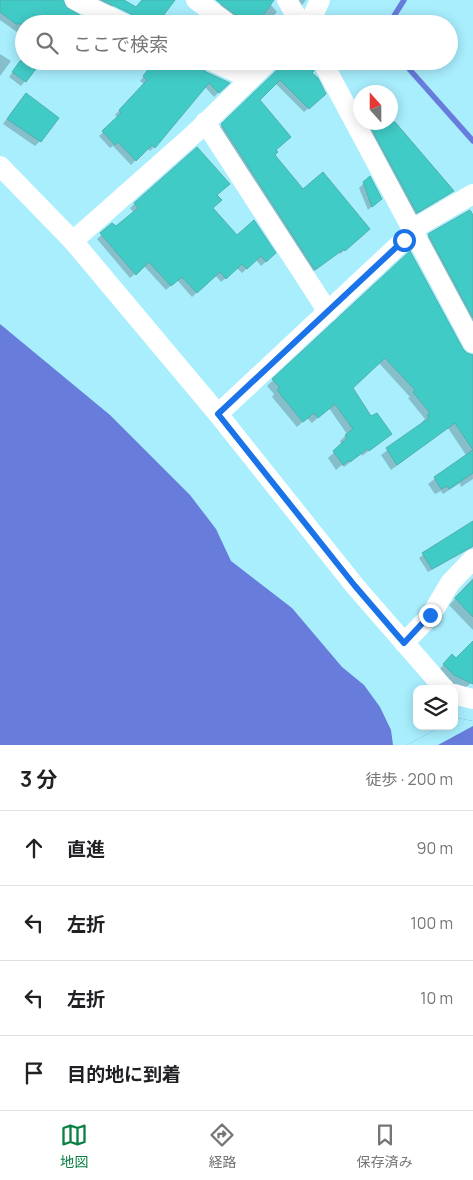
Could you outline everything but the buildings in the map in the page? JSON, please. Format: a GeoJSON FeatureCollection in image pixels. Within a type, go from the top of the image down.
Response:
{"type":"FeatureCollection","features":[{"type":"Feature","properties":{"kind":"street"},"geometry":{"type":"LineString","coordinates":[[75,0],[106,15]]}},
{"type":"Feature","properties":{"kind":"street"},"geometry":{"type":"LineString","coordinates":[[196,0],[216,15]]}},
{"type":"Feature","properties":{"kind":"street"},"geometry":{"type":"LineString","coordinates":[[287,0],[296,15]]}},
{"type":"Feature","properties":{"kind":"street"},"geometry":{"type":"LineString","coordinates":[[313,15],[320,0]]}},
{"type":"Feature","properties":{"kind":"street"},"geometry":{"type":"LineString","coordinates":[[233,70],[251,78]]}},
{"type":"Feature","properties":{"kind":"street"},"geometry":{"type":"LineString","coordinates":[[73,241],[195,133],[259,70]]}},
{"type":"Feature","properties":{"kind":"street"},"geometry":{"type":"LineString","coordinates":[[327,70],[473,343]]}},
{"type":"Feature","properties":{"kind":"street"},"geometry":{"type":"LineString","coordinates":[[205,122],[328,312]]}},
{"type":"Feature","properties":{"kind":"street"},"geometry":{"type":"LineString","coordinates":[[0,166],[73,241],[218,414],[355,586],[441,685]]}},
{"type":"Feature","properties":{"kind":"street"},"geometry":{"type":"LineString","coordinates":[[218,414],[404,240],[413,229],[473,194]]}},
{"type":"Feature","properties":{"kind":"street"},"geometry":{"type":"LineString","coordinates":[[404,643],[430,615],[450,582],[473,559]]}},
{"type":"Feature","properties":{"kind":"street"},"geometry":{"type":"LineString","coordinates":[[458,695],[473,699]]}},
{"type":"Feature","properties":{"kind":"water"},"geometry":{"type":"Polygon","coordinates":[[[0,324],[110,415],[190,495],[216,529],[231,561],[292,608],[342,667],[364,685],[380,707],[391,730],[393,745],[0,745],[0,324]]]}},
{"type":"Feature","properties":{"kind":"water"},"geometry":{"type":"Polygon","coordinates":[[[458,718],[473,721],[473,745],[407,745],[435,730],[458,730],[458,718]]]}},
{"type":"Feature","properties":{"kind":"pier"},"geometry":{"type":"Polygon","coordinates":[[[458,718],[473,721],[473,726],[438,745],[407,745],[435,730],[458,730],[458,718]]]}},
{"type":"Feature","properties":{"kind":"waterway"},"geometry":{"type":"LineString","coordinates":[[395,15],[404,0]]}},
{"type":"Feature","properties":{"kind":"waterway"},"geometry":{"type":"LineString","coordinates":[[410,70],[473,141]]}},
{"type":"Feature","properties":{"kind":"route"},"geometry":{"type":"LineString","coordinates":[[404,240],[218,414],[355,586],[404,643],[430,615]]}}]}
